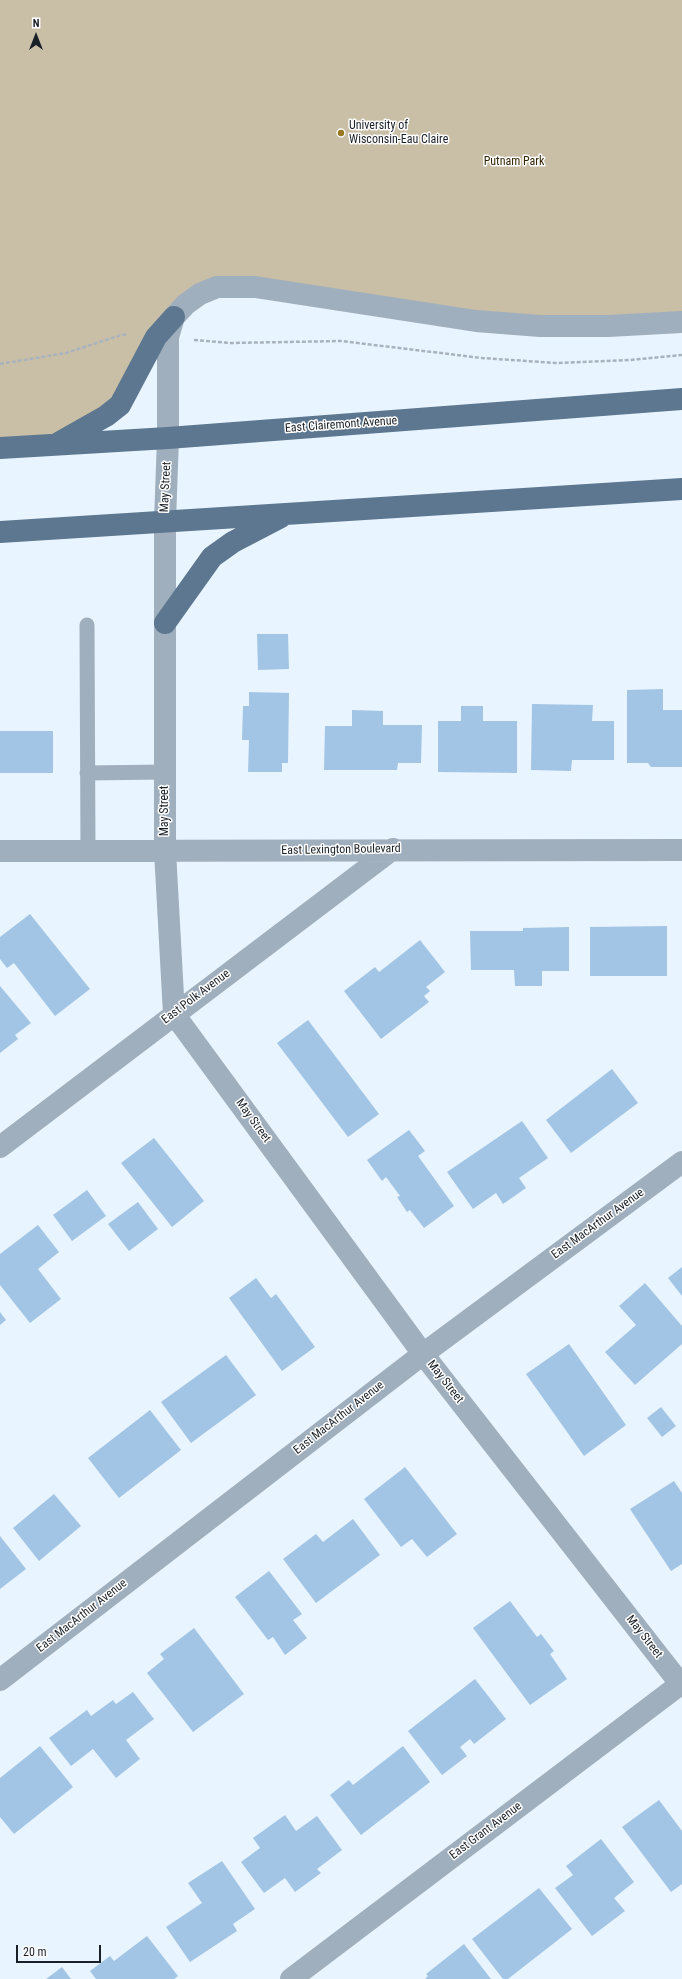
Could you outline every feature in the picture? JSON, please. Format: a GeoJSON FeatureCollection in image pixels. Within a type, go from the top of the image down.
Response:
{"type":"FeatureCollection","features":[{"type":"Feature","properties":{"kind":"main road"},"geometry":{"type":"LineString","coordinates":[[56,444],[106,416],[120,405],[166,330]]}},
{"type":"Feature","properties":{"kind":"main road","name":"East Clairemont Avenue"},"geometry":{"type":"LineString","coordinates":[[0,448],[168,438],[682,399]]}},
{"type":"Feature","properties":{"kind":"main road"},"geometry":{"type":"LineString","coordinates":[[0,532],[682,489]]}},
{"type":"Feature","properties":{"kind":"main road"},"geometry":{"type":"LineString","coordinates":[[165,623],[212,558],[233,542],[288,514]]}},
{"type":"Feature","properties":{"kind":"street"},"geometry":{"type":"LineString","coordinates":[[166,330],[186,304],[200,294],[217,287],[236,286],[255,287],[476,321],[518,325],[608,326],[682,322]]}},
{"type":"Feature","properties":{"kind":"street","name":"May Street"},"geometry":{"type":"LineString","coordinates":[[166,330],[168,438],[165,521],[165,851],[174,1014],[423,1354],[682,1684]]}},
{"type":"Feature","properties":{"kind":"street","name":"East Lexington Boulevard"},"geometry":{"type":"LineString","coordinates":[[0,851],[392,849],[682,850]]}},
{"type":"Feature","properties":{"kind":"street","name":"East Polk Avenue"},"geometry":{"type":"LineString","coordinates":[[0,1147],[392,849]]}},
{"type":"Feature","properties":{"kind":"street","name":"East MacArthur Avenue"},"geometry":{"type":"LineString","coordinates":[[0,1680],[423,1354],[682,1162]]}},
{"type":"Feature","properties":{"kind":"street","name":"East Grant Avenue"},"geometry":{"type":"LineString","coordinates":[[291,1979],[682,1684]]}},
{"type":"Feature","properties":{"kind":"lane"},"geometry":{"type":"LineString","coordinates":[[87,625],[88,851]]}},
{"type":"Feature","properties":{"kind":"lane"},"geometry":{"type":"LineString","coordinates":[[87,773],[165,772]]}},
{"type":"Feature","properties":{"kind":"path"},"geometry":{"type":"LineString","coordinates":[[0,364],[66,353],[118,336],[166,330],[231,343],[342,340],[482,358],[556,363],[630,360],[682,355]]}},
{"type":"Feature","properties":{"kind":"green space","name":"Putnam Park"},"geometry":{"type":"Polygon","coordinates":[[[0,0],[682,0],[682,322],[608,326],[255,287],[199,294],[120,405],[56,444],[0,446],[0,0]]]}},
{"type":"Feature","properties":{"kind":"building"},"geometry":{"type":"Polygon","coordinates":[[[257,634],[288,634],[289,669],[258,670],[257,634]]]}},
{"type":"Feature","properties":{"kind":"building"},"geometry":{"type":"Polygon","coordinates":[[[663,689],[663,710],[682,710],[682,767],[651,767],[648,763],[627,763],[627,690],[663,689]]]}},
{"type":"Feature","properties":{"kind":"building"},"geometry":{"type":"Polygon","coordinates":[[[249,692],[289,693],[288,763],[282,763],[282,772],[248,772],[249,740],[242,740],[243,706],[249,706],[249,692]]]}},
{"type":"Feature","properties":{"kind":"building"},"geometry":{"type":"Polygon","coordinates":[[[532,704],[593,705],[592,721],[614,721],[614,760],[572,760],[571,771],[531,770],[532,704]]]}},
{"type":"Feature","properties":{"kind":"building"},"geometry":{"type":"Polygon","coordinates":[[[461,706],[483,706],[483,721],[517,721],[517,773],[438,772],[438,721],[461,721],[461,706]]]}},
{"type":"Feature","properties":{"kind":"building"},"geometry":{"type":"Polygon","coordinates":[[[352,710],[383,711],[383,725],[422,725],[421,763],[398,763],[397,770],[324,770],[325,726],[352,726],[352,710]]]}},
{"type":"Feature","properties":{"kind":"building"},"geometry":{"type":"Polygon","coordinates":[[[0,731],[53,731],[53,773],[0,773],[0,731]]]}},
{"type":"Feature","properties":{"kind":"building"},"geometry":{"type":"Polygon","coordinates":[[[30,914],[90,989],[55,1016],[14,963],[7,968],[0,959],[0,937],[30,914]]]}},
{"type":"Feature","properties":{"kind":"building"},"geometry":{"type":"Polygon","coordinates":[[[667,926],[667,976],[590,976],[590,927],[667,926]]]}},
{"type":"Feature","properties":{"kind":"building"},"geometry":{"type":"Polygon","coordinates":[[[569,927],[569,971],[542,971],[542,986],[515,986],[514,970],[471,970],[470,931],[523,931],[523,928],[569,927]]]}},
{"type":"Feature","properties":{"kind":"building"},"geometry":{"type":"Polygon","coordinates":[[[420,940],[445,972],[426,987],[430,991],[424,996],[429,1002],[381,1039],[344,991],[375,967],[379,972],[420,940]]]}},
{"type":"Feature","properties":{"kind":"building"},"geometry":{"type":"Polygon","coordinates":[[[0,986],[31,1023],[15,1035],[18,1039],[0,1053],[0,986]]]}},
{"type":"Feature","properties":{"kind":"building"},"geometry":{"type":"Polygon","coordinates":[[[308,1020],[379,1114],[348,1137],[277,1043],[308,1020]]]}},
{"type":"Feature","properties":{"kind":"building"},"geometry":{"type":"Polygon","coordinates":[[[612,1069],[638,1103],[571,1153],[546,1120],[612,1069]]]}},
{"type":"Feature","properties":{"kind":"building"},"geometry":{"type":"Polygon","coordinates":[[[522,1121],[548,1158],[519,1178],[526,1188],[503,1204],[496,1193],[473,1209],[447,1172],[522,1121]]]}},
{"type":"Feature","properties":{"kind":"building"},"geometry":{"type":"Polygon","coordinates":[[[409,1130],[425,1151],[418,1156],[454,1206],[424,1228],[410,1210],[407,1212],[397,1197],[400,1196],[386,1177],[382,1181],[367,1160],[409,1130]]]}},
{"type":"Feature","properties":{"kind":"building"},"geometry":{"type":"Polygon","coordinates":[[[154,1138],[204,1201],[172,1227],[121,1163],[154,1138]]]}},
{"type":"Feature","properties":{"kind":"building"},"geometry":{"type":"Polygon","coordinates":[[[87,1190],[106,1216],[72,1241],[53,1215],[87,1190]]]}},
{"type":"Feature","properties":{"kind":"building"},"geometry":{"type":"Polygon","coordinates":[[[138,1202],[158,1229],[129,1251],[108,1224],[138,1202]]]}},
{"type":"Feature","properties":{"kind":"building"},"geometry":{"type":"Polygon","coordinates":[[[38,1225],[59,1252],[38,1269],[61,1299],[30,1323],[0,1285],[0,1254],[38,1225]]]}},
{"type":"Feature","properties":{"kind":"building"},"geometry":{"type":"Polygon","coordinates":[[[682,1267],[682,1296],[668,1278],[682,1267]]]}},
{"type":"Feature","properties":{"kind":"building"},"geometry":{"type":"Polygon","coordinates":[[[256,1278],[271,1298],[276,1294],[315,1347],[282,1371],[229,1298],[256,1278]]]}},
{"type":"Feature","properties":{"kind":"building"},"geometry":{"type":"Polygon","coordinates":[[[645,1283],[682,1326],[682,1344],[635,1385],[605,1352],[636,1325],[619,1306],[645,1283]]]}},
{"type":"Feature","properties":{"kind":"building"},"geometry":{"type":"Polygon","coordinates":[[[0,1312],[6,1320],[0,1325],[0,1312]]]}},
{"type":"Feature","properties":{"kind":"building"},"geometry":{"type":"Polygon","coordinates":[[[569,1344],[626,1425],[584,1456],[526,1374],[569,1344]]]}},
{"type":"Feature","properties":{"kind":"building"},"geometry":{"type":"Polygon","coordinates":[[[226,1355],[256,1395],[191,1443],[161,1402],[226,1355]]]}},
{"type":"Feature","properties":{"kind":"building"},"geometry":{"type":"Polygon","coordinates":[[[661,1407],[676,1426],[662,1437],[647,1418],[661,1407]]]}},
{"type":"Feature","properties":{"kind":"building"},"geometry":{"type":"Polygon","coordinates":[[[150,1410],[181,1450],[119,1498],[88,1458],[150,1410]]]}},
{"type":"Feature","properties":{"kind":"building"},"geometry":{"type":"Polygon","coordinates":[[[405,1467],[457,1534],[427,1557],[412,1539],[401,1547],[364,1499],[405,1467]]]}},
{"type":"Feature","properties":{"kind":"building"},"geometry":{"type":"Polygon","coordinates":[[[674,1481],[682,1493],[682,1564],[671,1571],[630,1509],[674,1481]]]}},
{"type":"Feature","properties":{"kind":"building"},"geometry":{"type":"Polygon","coordinates":[[[54,1494],[81,1526],[39,1561],[13,1528],[54,1494]]]}},
{"type":"Feature","properties":{"kind":"building"},"geometry":{"type":"Polygon","coordinates":[[[353,1519],[380,1555],[316,1603],[283,1559],[316,1534],[323,1542],[353,1519]]]}},
{"type":"Feature","properties":{"kind":"building"},"geometry":{"type":"Polygon","coordinates":[[[0,1536],[26,1569],[0,1589],[0,1536]]]}},
{"type":"Feature","properties":{"kind":"building"},"geometry":{"type":"Polygon","coordinates":[[[269,1571],[302,1614],[293,1620],[307,1638],[285,1655],[273,1637],[268,1640],[235,1597],[269,1571]]]}},
{"type":"Feature","properties":{"kind":"building"},"geometry":{"type":"Polygon","coordinates":[[[510,1601],[537,1637],[541,1634],[554,1651],[550,1654],[567,1679],[530,1705],[473,1628],[510,1601]]]}},
{"type":"Feature","properties":{"kind":"building"},"geometry":{"type":"Polygon","coordinates":[[[194,1628],[244,1694],[193,1732],[147,1673],[164,1659],[160,1654],[194,1628]]]}},
{"type":"Feature","properties":{"kind":"building"},"geometry":{"type":"Polygon","coordinates":[[[475,1679],[506,1719],[474,1744],[470,1739],[460,1747],[467,1756],[442,1775],[408,1731],[475,1679]]]}},
{"type":"Feature","properties":{"kind":"building"},"geometry":{"type":"Polygon","coordinates":[[[133,1692],[154,1719],[126,1740],[140,1759],[116,1778],[93,1749],[71,1766],[49,1738],[87,1710],[91,1716],[113,1700],[116,1704],[133,1692]]]}},
{"type":"Feature","properties":{"kind":"building"},"geometry":{"type":"Polygon","coordinates":[[[40,1746],[73,1787],[14,1834],[0,1817],[0,1778],[40,1746]]]}},
{"type":"Feature","properties":{"kind":"building"},"geometry":{"type":"Polygon","coordinates":[[[403,1746],[430,1782],[361,1835],[330,1795],[349,1780],[353,1785],[403,1746]]]}},
{"type":"Feature","properties":{"kind":"building"},"geometry":{"type":"Polygon","coordinates":[[[659,1800],[682,1831],[682,1884],[671,1892],[622,1827],[659,1800]]]}},
{"type":"Feature","properties":{"kind":"building"},"geometry":{"type":"Polygon","coordinates":[[[285,1815],[296,1831],[317,1816],[342,1850],[317,1869],[321,1873],[295,1892],[285,1878],[264,1893],[241,1862],[260,1848],[253,1838],[285,1815]]]}},
{"type":"Feature","properties":{"kind":"building"},"geometry":{"type":"Polygon","coordinates":[[[601,1839],[634,1882],[614,1898],[625,1911],[592,1936],[555,1888],[573,1875],[566,1866],[601,1839]]]}},
{"type":"Feature","properties":{"kind":"building"},"geometry":{"type":"Polygon","coordinates":[[[222,1861],[255,1909],[233,1924],[237,1931],[190,1962],[166,1927],[202,1903],[188,1883],[222,1861]]]}},
{"type":"Feature","properties":{"kind":"building"},"geometry":{"type":"Polygon","coordinates":[[[539,1888],[572,1929],[508,1979],[503,1979],[472,1939],[539,1888]]]}},
{"type":"Feature","properties":{"kind":"building"},"geometry":{"type":"Polygon","coordinates":[[[147,1936],[178,1976],[174,1979],[96,1979],[90,1971],[110,1956],[114,1961],[147,1936]]]}},
{"type":"Feature","properties":{"kind":"building"},"geometry":{"type":"Polygon","coordinates":[[[464,1944],[491,1979],[425,1979],[428,1976],[426,1974],[464,1944]]]}},
{"type":"Feature","properties":{"kind":"building"},"geometry":{"type":"Polygon","coordinates":[[[62,1967],[71,1979],[46,1979],[62,1967]]]}},
{"type":"Feature","properties":{"kind":"place","name":"University of Wisconsin-Eau Claire"},"geometry":{"type":"Point","coordinates":[341,133]}}]}
